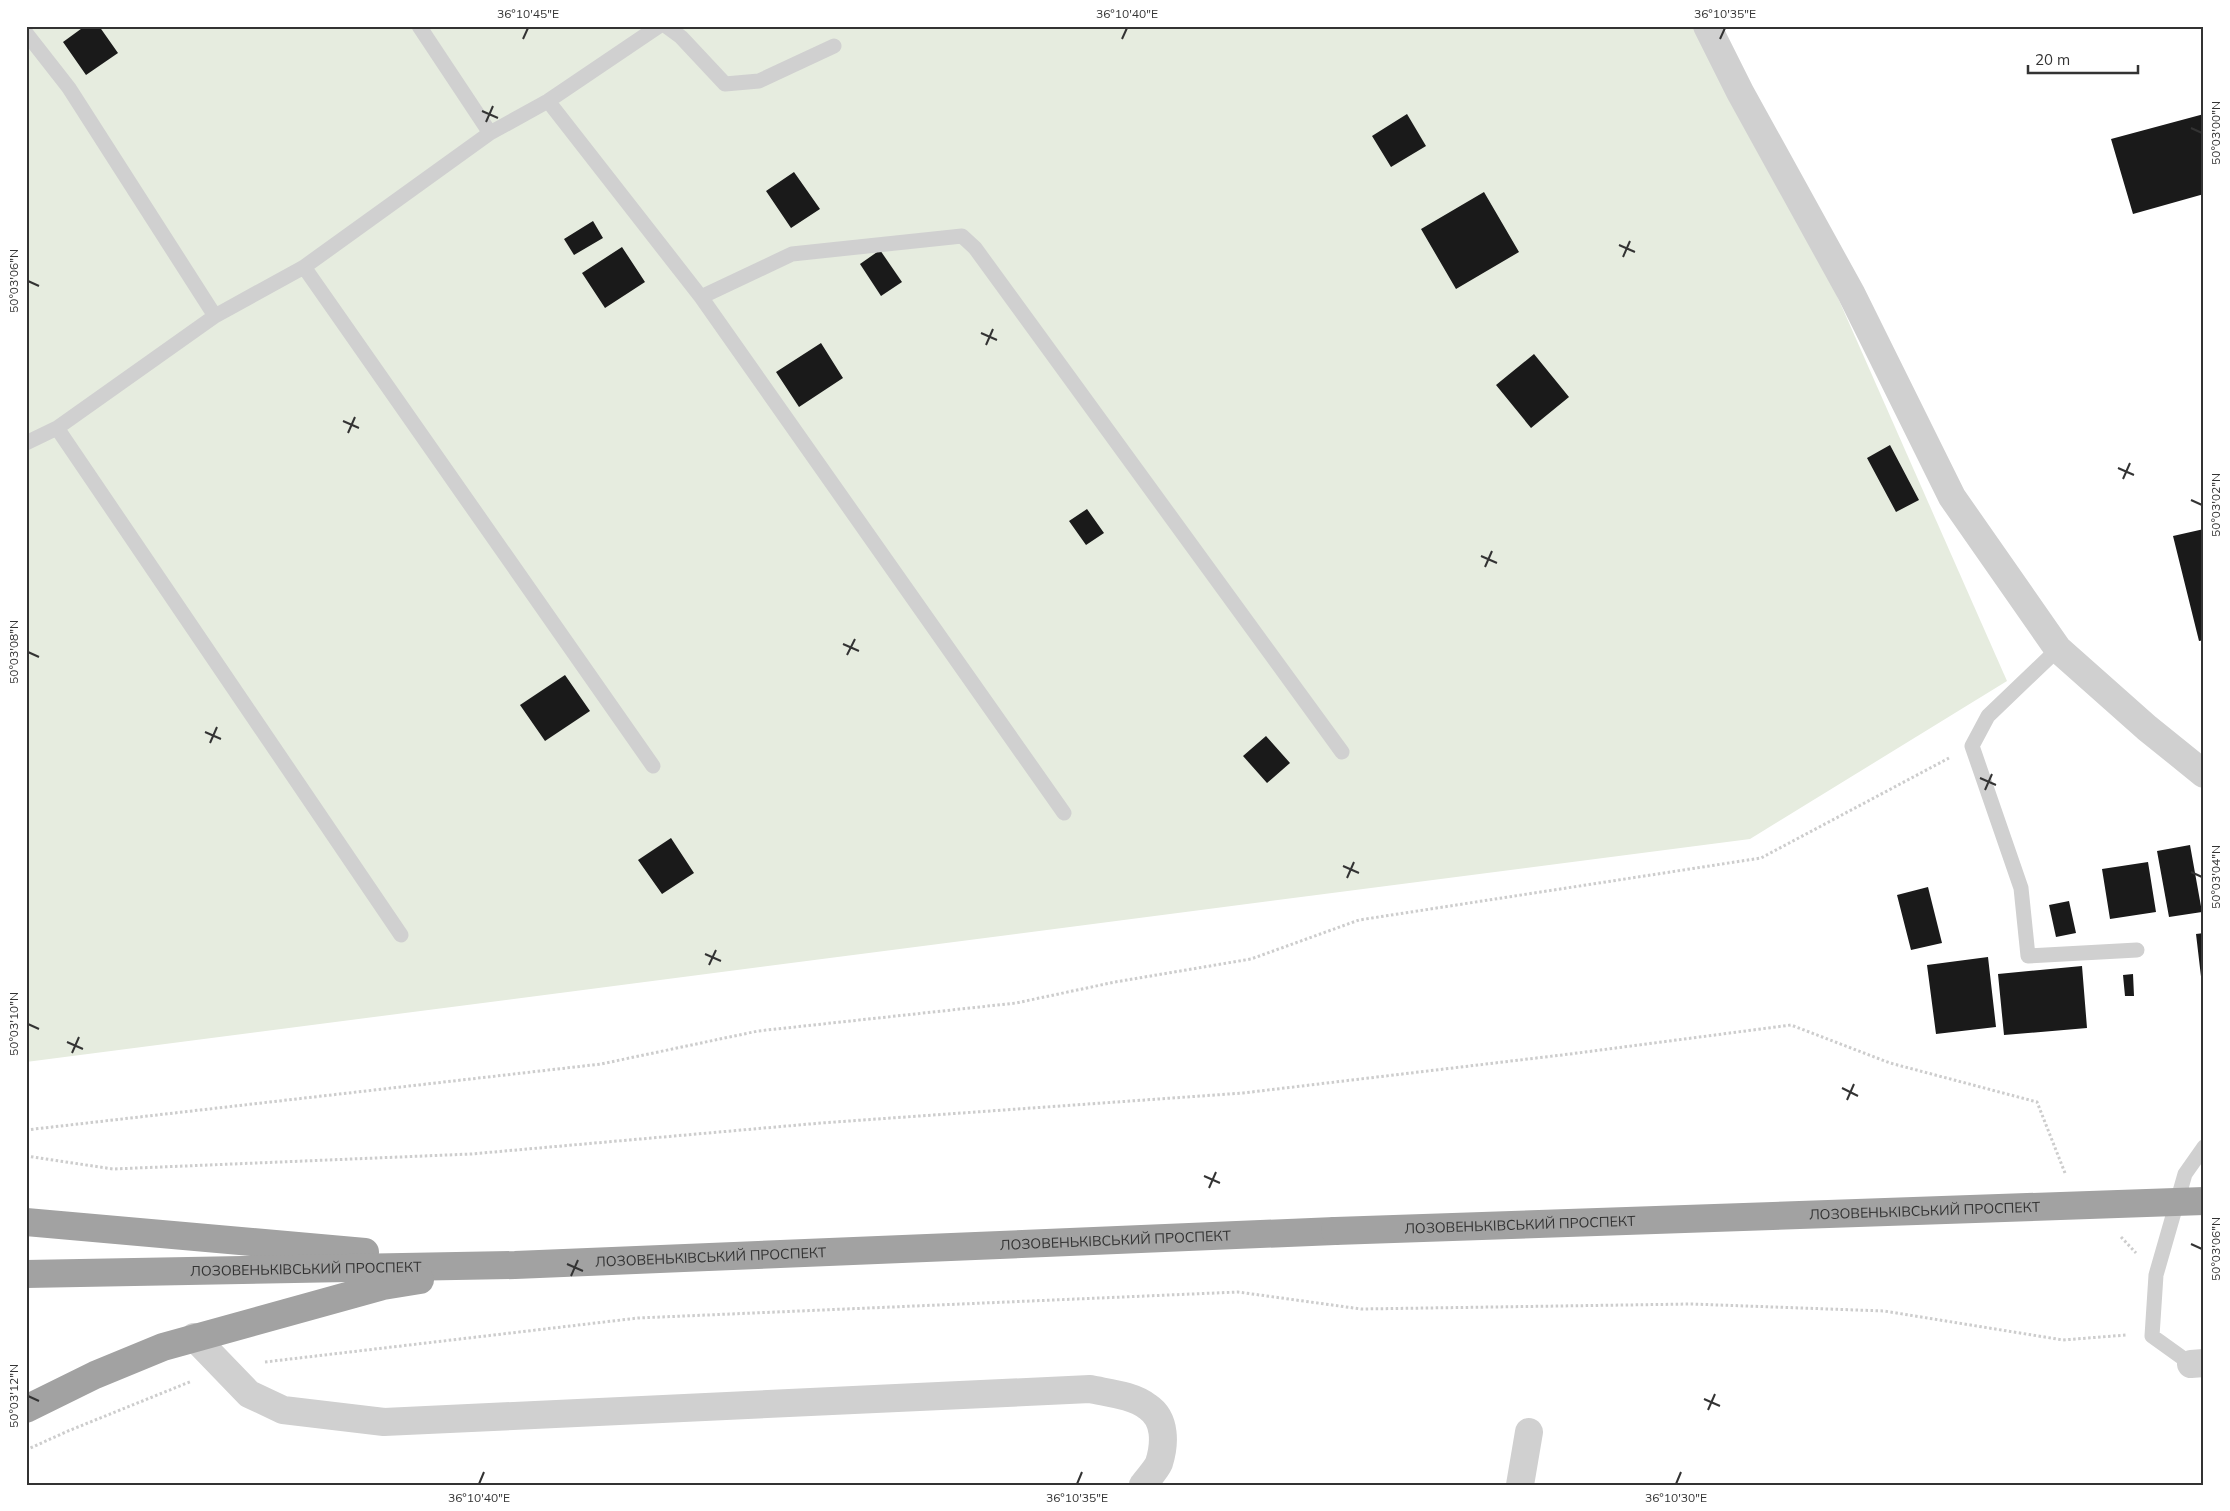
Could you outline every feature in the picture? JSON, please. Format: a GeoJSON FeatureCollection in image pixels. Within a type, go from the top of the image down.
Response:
{"type":"FeatureCollection","features":[{"type":"Feature","properties":{"kind":"highway","name":"ЛОЗОВЕНЬКІВСЬКИЙ ПРОСПЕКТ"},"geometry":{"type":"LineString","coordinates":[[26,1274],[516,1265],[1335,1231],[2204,1201]]}},
{"type":"Feature","properties":{"kind":"highway"},"geometry":{"type":"LineString","coordinates":[[26,1222],[516,1265]]}},
{"type":"Feature","properties":{"kind":"highway"},"geometry":{"type":"LineString","coordinates":[[26,1409],[95,1375],[163,1347],[383,1286],[516,1265]]}},
{"type":"Feature","properties":{"kind":"street"},"geometry":{"type":"LineString","coordinates":[[1707,26],[1740,92],[1851,293],[1952,497],[2058,649],[2147,728],[2204,774]]}},
{"type":"Feature","properties":{"kind":"street"},"geometry":{"type":"LineString","coordinates":[[194,1338],[249,1394],[283,1410],[384,1422],[1090,1389],[1125,1397],[1148,1406],[1160,1419],[1163,1442],[1158,1464],[1143,1485]]}},
{"type":"Feature","properties":{"kind":"street"},"geometry":{"type":"LineString","coordinates":[[1520,1485],[1529,1432]]}},
{"type":"Feature","properties":{"kind":"lane"},"geometry":{"type":"LineString","coordinates":[[419,26],[490,133]]}},
{"type":"Feature","properties":{"kind":"lane"},"geometry":{"type":"LineString","coordinates":[[26,443],[56,428],[216,316],[304,267],[490,133],[548,101],[658,26]]}},
{"type":"Feature","properties":{"kind":"lane"},"geometry":{"type":"LineString","coordinates":[[666,26],[680,37],[725,84],[759,81],[834,46]]}},
{"type":"Feature","properties":{"kind":"lane"},"geometry":{"type":"LineString","coordinates":[[26,33],[69,88],[216,316]]}},
{"type":"Feature","properties":{"kind":"lane"},"geometry":{"type":"LineString","coordinates":[[548,101],[700,297],[1064,813]]}},
{"type":"Feature","properties":{"kind":"lane"},"geometry":{"type":"LineString","coordinates":[[700,297],[792,254],[962,236],[976,248],[1342,752]]}},
{"type":"Feature","properties":{"kind":"lane"},"geometry":{"type":"LineString","coordinates":[[304,267],[653,766]]}},
{"type":"Feature","properties":{"kind":"lane"},"geometry":{"type":"LineString","coordinates":[[56,428],[402,934]]}},
{"type":"Feature","properties":{"kind":"lane"},"geometry":{"type":"LineString","coordinates":[[2058,649],[1988,716],[1972,746],[2021,888],[2028,956],[2137,950]]}},
{"type":"Feature","properties":{"kind":"lane"},"geometry":{"type":"LineString","coordinates":[[2197,1363],[2152,1336],[2156,1275],[2185,1174],[2204,1146]]}},
{"type":"Feature","properties":{"kind":"path"},"geometry":{"type":"LineString","coordinates":[[26,1130],[601,1064],[758,1031],[1016,1003],[1114,982],[1251,959],[1359,920],[1761,858],[1972,746]]}},
{"type":"Feature","properties":{"kind":"path"},"geometry":{"type":"LineString","coordinates":[[26,1156],[113,1170],[472,1154],[821,1122],[1244,1092],[1570,1054],[1791,1024],[1890,1063],[2037,1102],[2068,1182]]}},
{"type":"Feature","properties":{"kind":"path"},"geometry":{"type":"LineString","coordinates":[[2116,1232],[2156,1275]]}},
{"type":"Feature","properties":{"kind":"path"},"geometry":{"type":"LineString","coordinates":[[26,1450],[223,1367],[638,1318],[1238,1292],[1361,1309],[1691,1304],[1884,1311],[2063,1340],[2117,1334],[2152,1336]]}},
{"type":"Feature","properties":{"kind":"shaded area"},"geometry":{"type":"Polygon","coordinates":[[[26,26],[1718,26],[2007,681],[1750,839],[26,1062],[26,26]]]}},
{"type":"Feature","properties":{"kind":"building"},"geometry":{"type":"Polygon","coordinates":[[[85,26],[99,26],[118,53],[86,75],[63,42],[85,26]]]}},
{"type":"Feature","properties":{"kind":"building"},"geometry":{"type":"Polygon","coordinates":[[[1407,114],[1426,146],[1391,167],[1372,136],[1407,114]]]}},
{"type":"Feature","properties":{"kind":"building"},"geometry":{"type":"Polygon","coordinates":[[[2204,114],[2204,194],[2133,214],[2111,139],[2204,114]]]}},
{"type":"Feature","properties":{"kind":"building"},"geometry":{"type":"Polygon","coordinates":[[[794,172],[820,209],[791,228],[766,191],[794,172]]]}},
{"type":"Feature","properties":{"kind":"building"},"geometry":{"type":"Polygon","coordinates":[[[1484,192],[1519,252],[1456,289],[1421,229],[1484,192]]]}},
{"type":"Feature","properties":{"kind":"building"},"geometry":{"type":"Polygon","coordinates":[[[593,221],[603,238],[574,255],[564,239],[593,221]]]}},
{"type":"Feature","properties":{"kind":"building"},"geometry":{"type":"Polygon","coordinates":[[[622,247],[645,282],[605,308],[582,273],[622,247]]]}},
{"type":"Feature","properties":{"kind":"building"},"geometry":{"type":"Polygon","coordinates":[[[880,250],[902,282],[881,296],[860,264],[880,250]]]}},
{"type":"Feature","properties":{"kind":"building"},"geometry":{"type":"Polygon","coordinates":[[[821,343],[843,378],[799,407],[776,372],[821,343]]]}},
{"type":"Feature","properties":{"kind":"building"},"geometry":{"type":"Polygon","coordinates":[[[1534,354],[1569,397],[1531,428],[1496,385],[1534,354]]]}},
{"type":"Feature","properties":{"kind":"building"},"geometry":{"type":"Polygon","coordinates":[[[1890,445],[1919,500],[1896,512],[1867,458],[1890,445]]]}},
{"type":"Feature","properties":{"kind":"building"},"geometry":{"type":"Polygon","coordinates":[[[1087,509],[1104,533],[1086,545],[1069,521],[1087,509]]]}},
{"type":"Feature","properties":{"kind":"building"},"geometry":{"type":"Polygon","coordinates":[[[2204,529],[2204,640],[2199,641],[2173,536],[2204,529]]]}},
{"type":"Feature","properties":{"kind":"building"},"geometry":{"type":"Polygon","coordinates":[[[565,675],[590,711],[545,741],[520,705],[565,675]]]}},
{"type":"Feature","properties":{"kind":"building"},"geometry":{"type":"Polygon","coordinates":[[[1266,736],[1290,763],[1267,783],[1243,756],[1266,736]]]}},
{"type":"Feature","properties":{"kind":"building"},"geometry":{"type":"Polygon","coordinates":[[[671,838],[694,873],[662,894],[638,860],[671,838]]]}},
{"type":"Feature","properties":{"kind":"building"},"geometry":{"type":"Polygon","coordinates":[[[2190,845],[2202,912],[2169,917],[2157,851],[2190,845]]]}},
{"type":"Feature","properties":{"kind":"building"},"geometry":{"type":"Polygon","coordinates":[[[2148,862],[2156,912],[2110,919],[2102,869],[2148,862]]]}},
{"type":"Feature","properties":{"kind":"building"},"geometry":{"type":"Polygon","coordinates":[[[1928,887],[1942,943],[1911,950],[1897,895],[1928,887]]]}},
{"type":"Feature","properties":{"kind":"building"},"geometry":{"type":"Polygon","coordinates":[[[2069,901],[2076,933],[2056,937],[2049,905],[2069,901]]]}},
{"type":"Feature","properties":{"kind":"building"},"geometry":{"type":"Polygon","coordinates":[[[2204,933],[2204,985],[2202,985],[2196,934],[2204,933]]]}},
{"type":"Feature","properties":{"kind":"building"},"geometry":{"type":"Polygon","coordinates":[[[1988,957],[1996,1027],[1936,1034],[1927,965],[1988,957]]]}},
{"type":"Feature","properties":{"kind":"building"},"geometry":{"type":"Polygon","coordinates":[[[2082,966],[2087,1028],[2004,1035],[1998,974],[2082,966]]]}},
{"type":"Feature","properties":{"kind":"building"},"geometry":{"type":"Polygon","coordinates":[[[2133,974],[2134,996],[2125,996],[2123,975],[2133,974]]]}}]}
